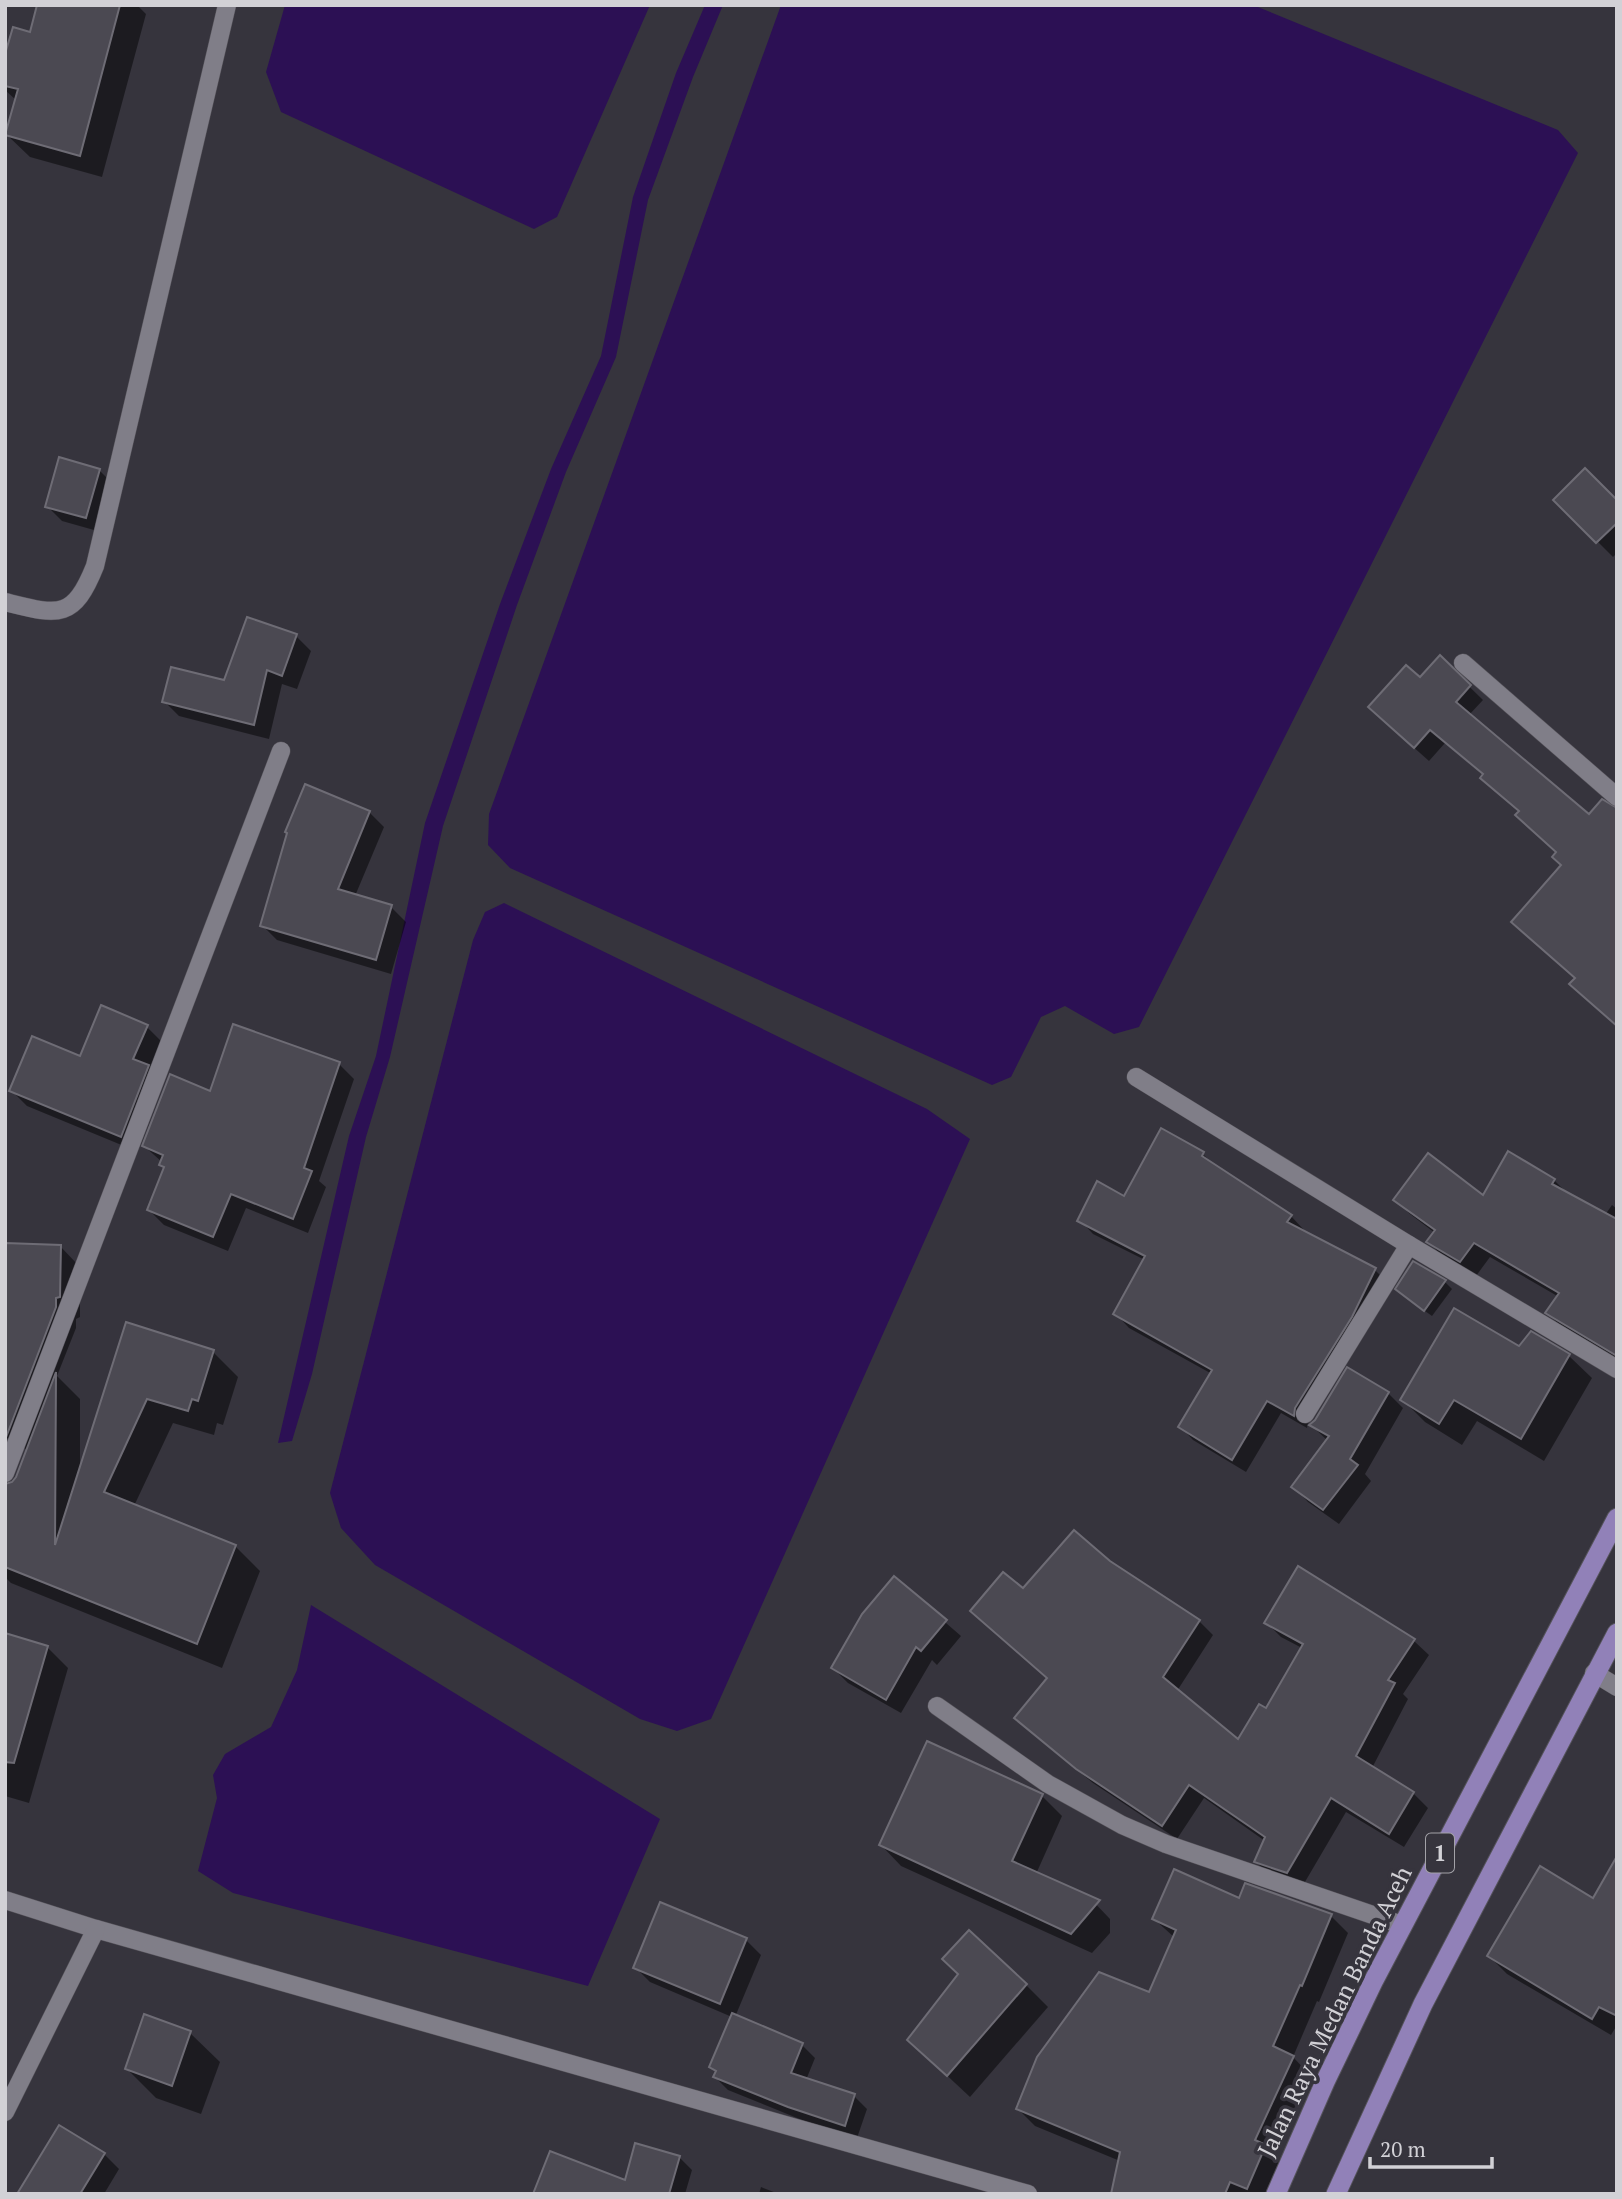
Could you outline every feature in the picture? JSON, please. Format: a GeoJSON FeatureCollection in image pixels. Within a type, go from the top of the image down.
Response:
{"type":"FeatureCollection","features":[{"type":"Feature","properties":{"kind":"highway","name":"Jalan Raya Medan Banda Aceh"},"geometry":{"type":"LineString","coordinates":[[1276,2194],[1325,2082],[1402,1924],[1617,1518]]}},
{"type":"Feature","properties":{"kind":"highway","name":"1"},"geometry":{"type":"LineString","coordinates":[[1336,2194],[1423,2004],[1617,1633]]}},
{"type":"Feature","properties":{"kind":"street"},"geometry":{"type":"LineString","coordinates":[[5,602],[32,609],[61,611],[76,603],[95,566],[228,5]]}},
{"type":"Feature","properties":{"kind":"street"},"geometry":{"type":"LineString","coordinates":[[1463,663],[1617,797]]}},
{"type":"Feature","properties":{"kind":"street"},"geometry":{"type":"LineString","coordinates":[[5,1473],[281,751]]}},
{"type":"Feature","properties":{"kind":"street"},"geometry":{"type":"LineString","coordinates":[[1136,1077],[1617,1369]]}},
{"type":"Feature","properties":{"kind":"street"},"geometry":{"type":"LineString","coordinates":[[1305,1414],[1409,1245]]}},
{"type":"Feature","properties":{"kind":"street"},"geometry":{"type":"LineString","coordinates":[[1594,1673],[1617,1687]]}},
{"type":"Feature","properties":{"kind":"street"},"geometry":{"type":"LineString","coordinates":[[937,1706],[1048,1784],[1122,1825],[1166,1844],[1402,1924]]}},
{"type":"Feature","properties":{"kind":"street"},"geometry":{"type":"LineString","coordinates":[[5,1900],[96,1929],[1028,2194]]}},
{"type":"Feature","properties":{"kind":"street"},"geometry":{"type":"LineString","coordinates":[[5,2112],[96,1929]]}},
{"type":"Feature","properties":{"kind":"shaded area"},"geometry":{"type":"Polygon","coordinates":[[[285,5],[650,5],[557,217],[534,229],[281,112],[266,72],[285,5]]]}},
{"type":"Feature","properties":{"kind":"shaded area"},"geometry":{"type":"Polygon","coordinates":[[[705,5],[723,5],[693,77],[648,200],[616,357],[566,472],[517,605],[443,826],[390,1057],[366,1137],[312,1374],[292,1441],[278,1443],[349,1136],[376,1056],[425,823],[500,604],[551,469],[601,356],[633,197],[676,73],[705,5]]]}},
{"type":"Feature","properties":{"kind":"shaded area"},"geometry":{"type":"Polygon","coordinates":[[[781,5],[1253,5],[1558,130],[1578,153],[1139,1027],[1114,1034],[1065,1006],[1041,1017],[1011,1077],[992,1085],[510,868],[488,845],[489,814],[781,5]]]}},
{"type":"Feature","properties":{"kind":"shaded area"},"geometry":{"type":"Polygon","coordinates":[[[504,903],[927,1109],[970,1139],[711,1719],[677,1731],[640,1719],[375,1565],[341,1528],[330,1493],[473,940],[485,912],[504,903]]]}},
{"type":"Feature","properties":{"kind":"shaded area"},"geometry":{"type":"Polygon","coordinates":[[[311,1605],[660,1819],[588,1986],[233,1893],[198,1871],[217,1798],[213,1775],[225,1754],[271,1727],[297,1670],[311,1605]]]}},
{"type":"Feature","properties":{"kind":"building"},"geometry":{"type":"Polygon","coordinates":[[[37,5],[120,5],[80,156],[5,135],[18,89],[5,86],[5,54],[13,27],[30,32],[37,5]]]}},
{"type":"Feature","properties":{"kind":"building"},"geometry":{"type":"Polygon","coordinates":[[[59,457],[100,469],[86,518],[45,507],[59,457]]]}},
{"type":"Feature","properties":{"kind":"building"},"geometry":{"type":"Polygon","coordinates":[[[1585,468],[1617,500],[1617,523],[1596,543],[1553,500],[1585,468]]]}},
{"type":"Feature","properties":{"kind":"building"},"geometry":{"type":"Polygon","coordinates":[[[247,617],[297,634],[282,676],[267,670],[254,725],[162,702],[171,667],[224,680],[247,617]]]}},
{"type":"Feature","properties":{"kind":"building"},"geometry":{"type":"Polygon","coordinates":[[[1440,655],[1471,685],[1456,702],[1589,814],[1602,799],[1617,808],[1617,1026],[1569,984],[1575,978],[1511,922],[1561,865],[1552,857],[1556,852],[1515,815],[1519,811],[1480,778],[1483,774],[1430,730],[1414,748],[1368,707],[1406,665],[1420,677],[1440,655]]]}},
{"type":"Feature","properties":{"kind":"building"},"geometry":{"type":"Polygon","coordinates":[[[305,784],[370,811],[338,889],[392,905],[376,960],[260,926],[287,833],[285,832],[305,784]]]}},
{"type":"Feature","properties":{"kind":"building"},"geometry":{"type":"Polygon","coordinates":[[[101,1005],[148,1025],[133,1059],[149,1065],[121,1137],[9,1091],[32,1036],[80,1056],[101,1005]]]}},
{"type":"Feature","properties":{"kind":"building"},"geometry":{"type":"Polygon","coordinates":[[[233,1024],[340,1062],[304,1168],[312,1171],[293,1219],[231,1194],[213,1237],[147,1210],[164,1167],[159,1165],[163,1155],[142,1146],[170,1074],[210,1091],[233,1024]]]}},
{"type":"Feature","properties":{"kind":"building"},"geometry":{"type":"Polygon","coordinates":[[[1161,1128],[1204,1152],[1202,1156],[1292,1215],[1287,1222],[1376,1268],[1352,1317],[1295,1408],[1294,1416],[1267,1401],[1232,1460],[1178,1427],[1212,1370],[1113,1314],[1145,1256],[1077,1221],[1097,1181],[1124,1196],[1161,1128]]]}},
{"type":"Feature","properties":{"kind":"building"},"geometry":{"type":"Polygon","coordinates":[[[1508,1151],[1555,1179],[1552,1184],[1617,1219],[1617,1356],[1545,1313],[1559,1293],[1474,1243],[1460,1262],[1426,1242],[1435,1230],[1393,1200],[1428,1153],[1483,1195],[1508,1151]]]}},
{"type":"Feature","properties":{"kind":"building"},"geometry":{"type":"Polygon","coordinates":[[[5,1243],[61,1245],[60,1297],[56,1298],[56,1307],[5,1440],[5,1243]]]}},
{"type":"Feature","properties":{"kind":"building"},"geometry":{"type":"Polygon","coordinates":[[[1413,1261],[1446,1280],[1424,1311],[1395,1289],[1413,1261]]]}},
{"type":"Feature","properties":{"kind":"building"},"geometry":{"type":"Polygon","coordinates":[[[1454,1308],[1519,1346],[1531,1331],[1570,1354],[1521,1439],[1454,1400],[1439,1424],[1400,1400],[1454,1308]]]}},
{"type":"Feature","properties":{"kind":"building"},"geometry":{"type":"Polygon","coordinates":[[[126,1322],[214,1350],[198,1401],[192,1399],[188,1411],[147,1399],[104,1492],[236,1545],[197,1644],[5,1567],[5,1484],[16,1477],[56,1372],[55,1545],[126,1322]]]}},
{"type":"Feature","properties":{"kind":"building"},"geometry":{"type":"Polygon","coordinates":[[[1347,1367],[1389,1392],[1350,1459],[1358,1465],[1323,1510],[1291,1487],[1329,1436],[1309,1425],[1315,1420],[1347,1367]]]}},
{"type":"Feature","properties":{"kind":"building"},"geometry":{"type":"Polygon","coordinates":[[[1074,1530],[1110,1561],[1200,1620],[1163,1677],[1238,1739],[1259,1704],[1266,1708],[1303,1644],[1264,1623],[1298,1566],[1415,1639],[1388,1680],[1395,1683],[1356,1756],[1414,1792],[1389,1834],[1331,1798],[1287,1873],[1254,1862],[1265,1837],[1189,1785],[1162,1826],[1076,1769],[1014,1718],[1047,1678],[970,1611],[1003,1572],[1023,1588],[1074,1530]]]}},
{"type":"Feature","properties":{"kind":"building"},"geometry":{"type":"Polygon","coordinates":[[[894,1576],[947,1620],[921,1651],[916,1647],[886,1700],[831,1668],[862,1614],[894,1576]]]}},
{"type":"Feature","properties":{"kind":"building"},"geometry":{"type":"Polygon","coordinates":[[[5,1633],[48,1646],[14,1763],[5,1762],[5,1633]]]}},
{"type":"Feature","properties":{"kind":"building"},"geometry":{"type":"Polygon","coordinates":[[[927,1741],[1043,1794],[1012,1861],[1100,1900],[1071,1934],[879,1845],[927,1741]]]}},
{"type":"Feature","properties":{"kind":"building"},"geometry":{"type":"Polygon","coordinates":[[[1617,1856],[1617,2016],[1599,2007],[1592,2019],[1487,1956],[1540,1866],[1593,1898],[1617,1856]]]}},
{"type":"Feature","properties":{"kind":"building"},"geometry":{"type":"Polygon","coordinates":[[[1174,1869],[1239,1898],[1245,1883],[1332,1914],[1273,2046],[1294,2056],[1255,2140],[1266,2145],[1247,2189],[1230,2182],[1225,2194],[1111,2194],[1120,2152],[1016,2109],[1037,2057],[1099,1972],[1149,1992],[1176,1930],[1152,1919],[1174,1869]]]}},
{"type":"Feature","properties":{"kind":"building"},"geometry":{"type":"Polygon","coordinates":[[[660,1902],[747,1938],[720,2004],[633,1968],[660,1902]]]}},
{"type":"Feature","properties":{"kind":"building"},"geometry":{"type":"Polygon","coordinates":[[[969,1930],[1027,1984],[947,2076],[907,2040],[958,1974],[942,1959],[969,1930]]]}},
{"type":"Feature","properties":{"kind":"building"},"geometry":{"type":"Polygon","coordinates":[[[732,2013],[803,2043],[791,2073],[855,2094],[845,2126],[713,2077],[716,2071],[709,2067],[732,2013]]]}},
{"type":"Feature","properties":{"kind":"building"},"geometry":{"type":"Polygon","coordinates":[[[144,2014],[191,2031],[172,2086],[125,2069],[144,2014]]]}},
{"type":"Feature","properties":{"kind":"building"},"geometry":{"type":"Polygon","coordinates":[[[59,2125],[105,2153],[80,2194],[17,2194],[59,2125]]]}},
{"type":"Feature","properties":{"kind":"building"},"geometry":{"type":"Polygon","coordinates":[[[635,2143],[680,2156],[669,2194],[533,2194],[550,2151],[625,2180],[635,2143]]]}}]}
